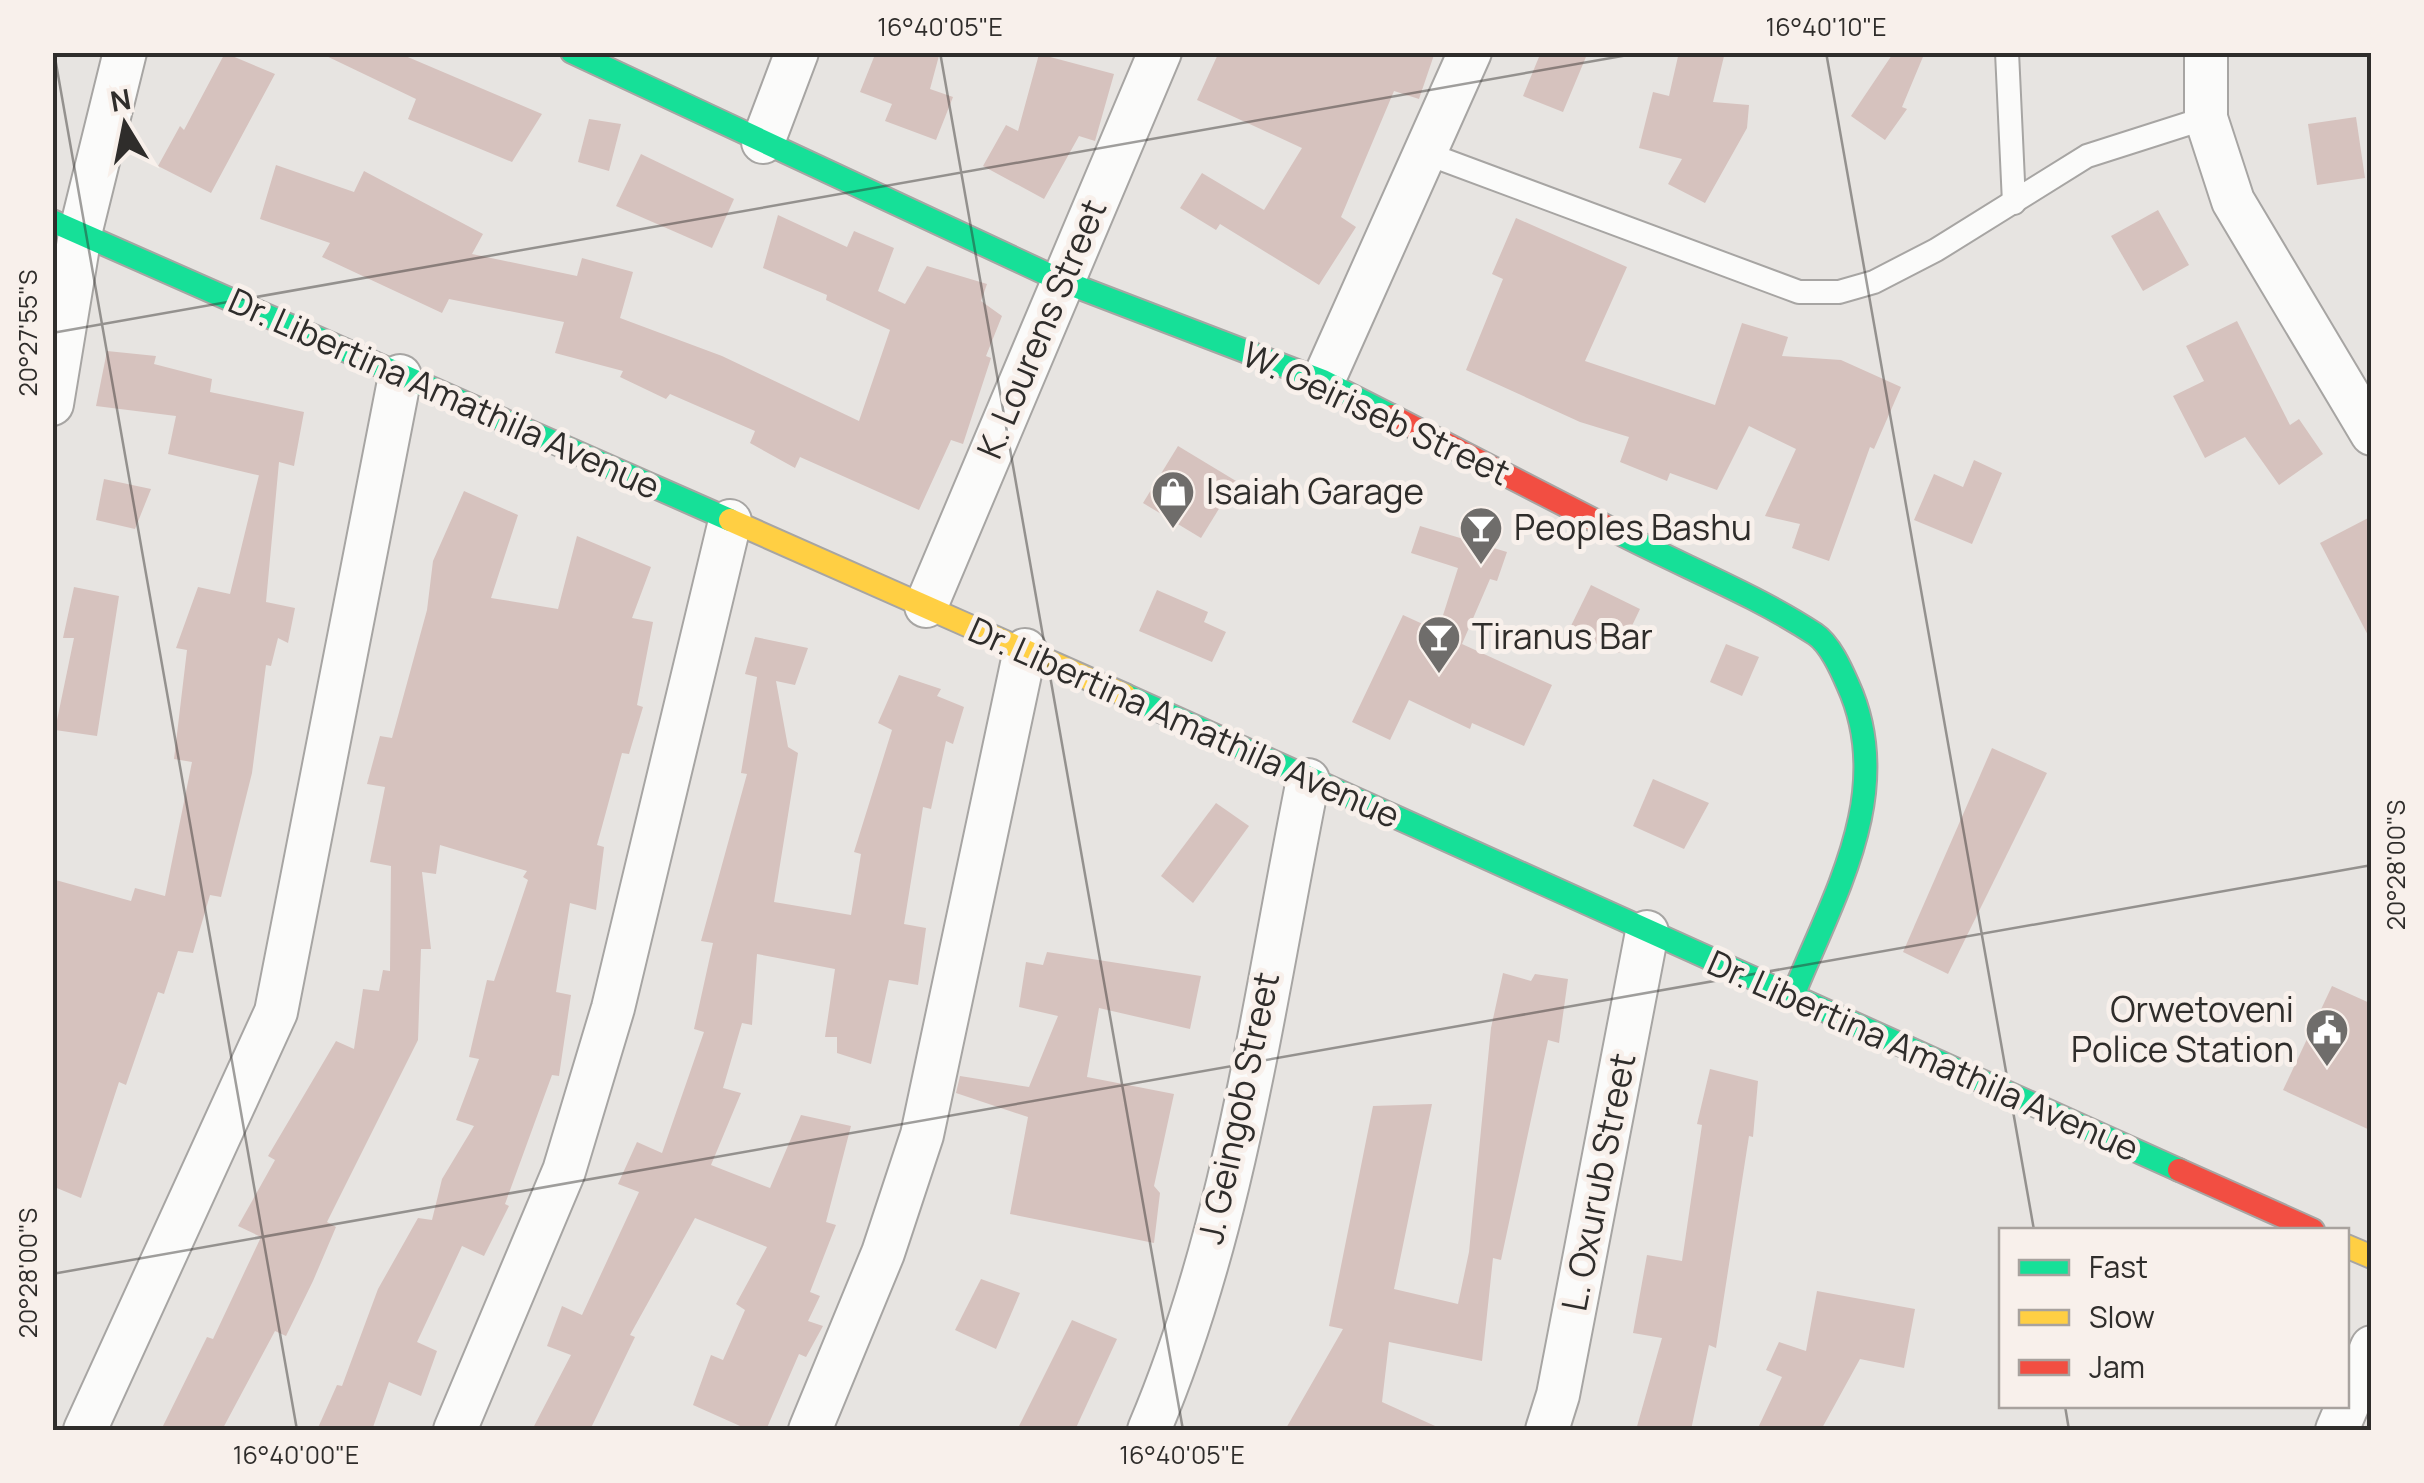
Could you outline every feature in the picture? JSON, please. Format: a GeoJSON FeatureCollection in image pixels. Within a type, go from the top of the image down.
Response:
{"type":"FeatureCollection","features":[{"type":"Feature","properties":{"kind":"street"},"geometry":{"type":"LineString","coordinates":[[52,404],[66,227],[125,52]]}},
{"type":"Feature","properties":{"kind":"street","name":"W. Geiriseb Street"},"geometry":{"type":"LineString","coordinates":[[572,52],[1062,281],[1324,381],[1819,636],[1856,705],[1869,764],[1860,820],[1792,998]]}},
{"type":"Feature","properties":{"kind":"street"},"geometry":{"type":"LineString","coordinates":[[763,142],[797,52]]}},
{"type":"Feature","properties":{"kind":"street","name":"K. Lourens Street"},"geometry":{"type":"LineString","coordinates":[[926,606],[1160,52]]}},
{"type":"Feature","properties":{"kind":"street"},"geometry":{"type":"LineString","coordinates":[[1324,381],[1470,52]]}},
{"type":"Feature","properties":{"kind":"street"},"geometry":{"type":"LineString","coordinates":[[2206,52],[2206,118],[2233,202],[2372,434]]}},
{"type":"Feature","properties":{"kind":"street","name":"Dr. Libertina Amathila Avenue"},"geometry":{"type":"LineString","coordinates":[[66,227],[1025,650],[2309,1228]]}},
{"type":"Feature","properties":{"kind":"street"},"geometry":{"type":"LineString","coordinates":[[84,1430],[276,1012],[400,376]]}},
{"type":"Feature","properties":{"kind":"street"},"geometry":{"type":"LineString","coordinates":[[455,1430],[564,1171],[613,1008],[643,868],[730,520]]}},
{"type":"Feature","properties":{"kind":"street"},"geometry":{"type":"LineString","coordinates":[[810,1430],[883,1252],[922,1135],[1025,650]]}},
{"type":"Feature","properties":{"kind":"street","name":"J. Geingob Street"},"geometry":{"type":"LineString","coordinates":[[1149,1430],[1166,1390],[1220,1215],[1308,780]]}},
{"type":"Feature","properties":{"kind":"street","name":"L. Oxurub Street"},"geometry":{"type":"LineString","coordinates":[[1548,1430],[1558,1395],[1646,932]]}},
{"type":"Feature","properties":{"kind":"street"},"geometry":{"type":"LineString","coordinates":[[2349,1402],[2372,1347]]}},
{"type":"Feature","properties":{"kind":"street"},"geometry":{"type":"LineString","coordinates":[[52,1422],[70,1430]]}},
{"type":"Feature","properties":{"kind":"lane"},"geometry":{"type":"LineString","coordinates":[[2007,52],[2014,203]]}},
{"type":"Feature","properties":{"kind":"lane"},"geometry":{"type":"LineString","coordinates":[[1428,154],[1799,292],[1838,292],[1874,282],[2014,203],[2087,156],[2206,118]]}},
{"type":"Feature","properties":{"kind":"building"},"geometry":{"type":"Polygon","coordinates":[[[318,52],[396,52],[542,114],[512,162],[408,119],[416,99],[318,52]]]}},
{"type":"Feature","properties":{"kind":"building"},"geometry":{"type":"Polygon","coordinates":[[[876,52],[940,52],[930,89],[953,97],[936,140],[885,121],[892,104],[860,92],[876,52]]]}},
{"type":"Feature","properties":{"kind":"building"},"geometry":{"type":"Polygon","coordinates":[[[1219,52],[1435,52],[1419,99],[1394,91],[1341,217],[1356,227],[1319,285],[1220,224],[1216,230],[1180,208],[1202,173],[1264,210],[1302,148],[1197,100],[1219,52]]]}},
{"type":"Feature","properties":{"kind":"building"},"geometry":{"type":"Polygon","coordinates":[[[1541,52],[1588,52],[1563,112],[1523,96],[1541,52]]]}},
{"type":"Feature","properties":{"kind":"building"},"geometry":{"type":"Polygon","coordinates":[[[1679,52],[1725,52],[1713,102],[1749,105],[1747,128],[1705,203],[1668,184],[1682,159],[1639,148],[1653,92],[1669,96],[1679,52]]]}},
{"type":"Feature","properties":{"kind":"building"},"geometry":{"type":"Polygon","coordinates":[[[1894,52],[1925,52],[1902,107],[1907,109],[1885,140],[1851,116],[1894,52]]]}},
{"type":"Feature","properties":{"kind":"building"},"geometry":{"type":"Polygon","coordinates":[[[225,53],[275,74],[211,193],[158,166],[180,126],[184,130],[225,53]]]}},
{"type":"Feature","properties":{"kind":"building"},"geometry":{"type":"Polygon","coordinates":[[[1039,54],[1114,74],[1095,141],[1079,136],[1044,199],[983,166],[1006,125],[1018,131],[1039,54]]]}},
{"type":"Feature","properties":{"kind":"building"},"geometry":{"type":"Polygon","coordinates":[[[2356,117],[2365,178],[2317,185],[2308,124],[2356,117]]]}},
{"type":"Feature","properties":{"kind":"building"},"geometry":{"type":"Polygon","coordinates":[[[589,119],[621,124],[609,171],[578,162],[589,119]]]}},
{"type":"Feature","properties":{"kind":"building"},"geometry":{"type":"Polygon","coordinates":[[[641,154],[734,199],[712,248],[616,206],[641,154]]]}},
{"type":"Feature","properties":{"kind":"building"},"geometry":{"type":"Polygon","coordinates":[[[276,165],[354,192],[364,171],[483,234],[472,254],[577,276],[582,258],[633,272],[620,318],[722,356],[859,421],[890,330],[826,300],[827,295],[763,268],[778,215],[847,247],[854,231],[894,248],[878,291],[905,304],[927,266],[987,284],[981,301],[1002,316],[986,356],[991,358],[963,444],[951,440],[919,510],[800,457],[795,468],[750,443],[755,431],[670,394],[666,399],[620,377],[623,371],[555,353],[564,322],[449,299],[442,313],[322,257],[330,243],[260,219],[276,165]]]}},
{"type":"Feature","properties":{"kind":"building"},"geometry":{"type":"Polygon","coordinates":[[[2158,210],[2189,265],[2143,291],[2111,236],[2158,210]]]}},
{"type":"Feature","properties":{"kind":"building"},"geometry":{"type":"Polygon","coordinates":[[[1516,218],[1627,267],[1585,361],[1715,405],[1742,323],[1788,337],[1782,356],[1841,360],[1901,387],[1874,449],[1870,447],[1829,561],[1792,548],[1800,524],[1765,516],[1796,449],[1749,426],[1717,490],[1670,473],[1667,481],[1620,462],[1629,437],[1580,422],[1466,370],[1503,279],[1492,274],[1516,218]]]}},
{"type":"Feature","properties":{"kind":"building"},"geometry":{"type":"Polygon","coordinates":[[[2237,321],[2290,425],[2299,419],[2323,454],[2279,485],[2245,437],[2205,458],[2173,396],[2204,381],[2186,346],[2237,321]]]}},
{"type":"Feature","properties":{"kind":"building"},"geometry":{"type":"Polygon","coordinates":[[[107,351],[156,356],[154,364],[212,379],[210,392],[304,412],[294,466],[279,462],[266,602],[295,608],[288,643],[278,638],[271,666],[266,665],[252,773],[221,897],[210,895],[193,953],[178,951],[164,994],[158,992],[126,1085],[119,1082],[81,1198],[52,1186],[52,879],[131,901],[135,888],[165,896],[192,762],[174,759],[187,650],[176,648],[198,587],[230,594],[259,475],[168,454],[176,416],[96,406],[107,351]]]}},
{"type":"Feature","properties":{"kind":"building"},"geometry":{"type":"Polygon","coordinates":[[[1178,446],[1236,481],[1201,538],[1143,503],[1178,446]]]}},
{"type":"Feature","properties":{"kind":"building"},"geometry":{"type":"Polygon","coordinates":[[[1974,460],[2002,473],[1972,544],[1914,520],[1934,474],[1963,487],[1974,460]]]}},
{"type":"Feature","properties":{"kind":"building"},"geometry":{"type":"Polygon","coordinates":[[[104,479],[151,489],[135,529],[96,520],[104,479]]]}},
{"type":"Feature","properties":{"kind":"building"},"geometry":{"type":"Polygon","coordinates":[[[464,491],[518,515],[491,598],[558,609],[577,536],[651,567],[632,618],[653,622],[637,705],[643,707],[629,754],[622,753],[597,845],[604,847],[596,910],[570,903],[556,992],[571,995],[559,1076],[552,1075],[505,1204],[509,1206],[484,1256],[462,1246],[417,1342],[437,1351],[421,1396],[389,1382],[372,1430],[317,1430],[337,1385],[342,1386],[378,1289],[418,1218],[432,1220],[442,1179],[474,1126],[456,1120],[479,1059],[469,1057],[487,980],[494,981],[528,880],[523,877],[527,871],[440,845],[436,874],[422,872],[431,949],[421,949],[418,1040],[327,1222],[336,1227],[313,1281],[286,1336],[275,1331],[222,1430],[161,1430],[207,1337],[213,1339],[261,1237],[238,1226],[275,1160],[268,1156],[336,1041],[354,1049],[363,989],[379,991],[383,970],[390,971],[391,866],[370,862],[385,787],[367,784],[380,736],[392,738],[427,610],[433,561],[464,491]]]}},
{"type":"Feature","properties":{"kind":"building"},"geometry":{"type":"Polygon","coordinates":[[[2372,516],[2372,643],[2320,543],[2372,516]]]}},
{"type":"Feature","properties":{"kind":"building"},"geometry":{"type":"Polygon","coordinates":[[[1420,526],[1507,552],[1497,581],[1490,579],[1462,644],[1552,685],[1524,746],[1472,723],[1470,729],[1409,700],[1390,740],[1352,722],[1403,615],[1438,631],[1458,568],[1411,553],[1420,526]]]}},
{"type":"Feature","properties":{"kind":"building"},"geometry":{"type":"Polygon","coordinates":[[[1591,585],[1640,609],[1619,653],[1568,632],[1591,585]]]}},
{"type":"Feature","properties":{"kind":"building"},"geometry":{"type":"Polygon","coordinates":[[[74,587],[119,596],[97,736],[55,730],[74,638],[63,638],[74,587]]]}},
{"type":"Feature","properties":{"kind":"building"},"geometry":{"type":"Polygon","coordinates":[[[1157,590],[1208,612],[1204,622],[1226,632],[1212,662],[1139,631],[1157,590]]]}},
{"type":"Feature","properties":{"kind":"building"},"geometry":{"type":"Polygon","coordinates":[[[755,637],[808,648],[795,685],[776,681],[788,747],[798,753],[774,902],[851,915],[861,854],[854,852],[892,730],[878,723],[899,675],[941,689],[937,696],[964,707],[953,744],[946,741],[931,809],[923,807],[904,924],[926,928],[918,985],[889,980],[871,1064],[837,1053],[837,1037],[825,1037],[835,969],[757,954],[752,1025],[742,1023],[723,1088],[741,1093],[711,1165],[770,1188],[801,1115],[851,1126],[826,1222],[836,1225],[810,1292],[820,1296],[808,1321],[823,1326],[806,1357],[799,1354],[766,1430],[749,1430],[693,1405],[711,1355],[723,1360],[745,1310],[736,1304],[767,1247],[695,1218],[630,1335],[635,1337],[590,1430],[532,1430],[571,1355],[547,1346],[562,1306],[582,1315],[639,1192],[618,1184],[637,1142],[662,1153],[704,1032],[694,1029],[713,943],[701,941],[747,774],[741,773],[757,677],[745,674],[755,637]]]}},
{"type":"Feature","properties":{"kind":"building"},"geometry":{"type":"Polygon","coordinates":[[[1726,644],[1759,657],[1742,696],[1710,682],[1726,644]]]}},
{"type":"Feature","properties":{"kind":"building"},"geometry":{"type":"Polygon","coordinates":[[[1992,748],[2047,773],[1948,974],[1903,952],[1992,748]]]}},
{"type":"Feature","properties":{"kind":"building"},"geometry":{"type":"Polygon","coordinates":[[[1653,779],[1709,803],[1684,849],[1633,826],[1653,779]]]}},
{"type":"Feature","properties":{"kind":"building"},"geometry":{"type":"Polygon","coordinates":[[[1216,803],[1249,826],[1193,903],[1161,876],[1216,803]]]}},
{"type":"Feature","properties":{"kind":"building"},"geometry":{"type":"Polygon","coordinates":[[[1047,952],[1201,976],[1190,1029],[1099,1008],[1087,1077],[1174,1094],[1154,1186],[1160,1193],[1154,1243],[1010,1214],[1028,1117],[956,1093],[960,1076],[1029,1087],[1058,1016],[1019,1007],[1026,962],[1043,965],[1047,952]]]}},
{"type":"Feature","properties":{"kind":"building"},"geometry":{"type":"Polygon","coordinates":[[[1503,973],[1531,981],[1535,974],[1568,979],[1559,1043],[1548,1040],[1501,1260],[1493,1258],[1482,1361],[1389,1342],[1382,1402],[1444,1430],[1285,1430],[1343,1329],[1329,1326],[1373,1106],[1432,1104],[1394,1289],[1458,1304],[1469,1252],[1491,1028],[1503,973]]]}},
{"type":"Feature","properties":{"kind":"building","name":"Orwetoveni Police Station"},"geometry":{"type":"Polygon","coordinates":[[[2332,986],[2372,1004],[2372,1131],[2283,1090],[2332,986]]]}},
{"type":"Feature","properties":{"kind":"building"},"geometry":{"type":"Polygon","coordinates":[[[1710,1069],[1758,1081],[1753,1137],[1749,1136],[1716,1348],[1709,1345],[1691,1430],[1636,1430],[1662,1338],[1633,1333],[1647,1255],[1682,1261],[1702,1125],[1697,1124],[1710,1069]]]}},
{"type":"Feature","properties":{"kind":"building"},"geometry":{"type":"Polygon","coordinates":[[[981,1279],[1020,1293],[996,1349],[955,1330],[981,1279]]]}},
{"type":"Feature","properties":{"kind":"building"},"geometry":{"type":"Polygon","coordinates":[[[1817,1291],[1915,1309],[1904,1368],[1860,1359],[1821,1430],[1757,1430],[1782,1377],[1766,1370],[1779,1342],[1806,1351],[1817,1291]]]}},
{"type":"Feature","properties":{"kind":"building"},"geometry":{"type":"Polygon","coordinates":[[[1072,1320],[1117,1339],[1075,1430],[1017,1430],[1072,1320]]]}},
{"type":"Feature","properties":{"kind":"traffic: fast"},"geometry":{"type":"LineString","coordinates":[[572,52],[1062,281],[1323,381],[1392,416]]}},
{"type":"Feature","properties":{"kind":"traffic: fast"},"geometry":{"type":"LineString","coordinates":[[52,221],[730,520]]}},
{"type":"Feature","properties":{"kind":"traffic: fast"},"geometry":{"type":"LineString","coordinates":[[1617,532],[1743,593],[1815,634],[1830,650],[1848,685],[1861,725],[1866,765],[1862,805],[1840,883],[1792,998]]}},
{"type":"Feature","properties":{"kind":"traffic: fast"},"geometry":{"type":"LineString","coordinates":[[1125,695],[2179,1170]]}},
{"type":"Feature","properties":{"kind":"traffic: slow"},"geometry":{"type":"LineString","coordinates":[[730,520],[1125,695]]}},
{"type":"Feature","properties":{"kind":"traffic: slow"},"geometry":{"type":"LineString","coordinates":[[2349,1247],[2372,1257]]}},
{"type":"Feature","properties":{"kind":"traffic: jam"},"geometry":{"type":"LineString","coordinates":[[1392,416],[1617,532]]}},
{"type":"Feature","properties":{"kind":"traffic: jam"},"geometry":{"type":"LineString","coordinates":[[2179,1170],[2309,1228]]}},
{"type":"Feature","properties":{"kind":"place","name":"Isaiah Garage"},"geometry":{"type":"Point","coordinates":[1173,530]}},
{"type":"Feature","properties":{"kind":"place","name":"Peoples Bashu"},"geometry":{"type":"Point","coordinates":[1481,566]}},
{"type":"Feature","properties":{"kind":"place","name":"Tiranus Bar"},"geometry":{"type":"Point","coordinates":[1439,675]}},
{"type":"Feature","properties":{"kind":"place","name":"Orwetoveni Police Station"},"geometry":{"type":"Point","coordinates":[2327,1068]}}]}
